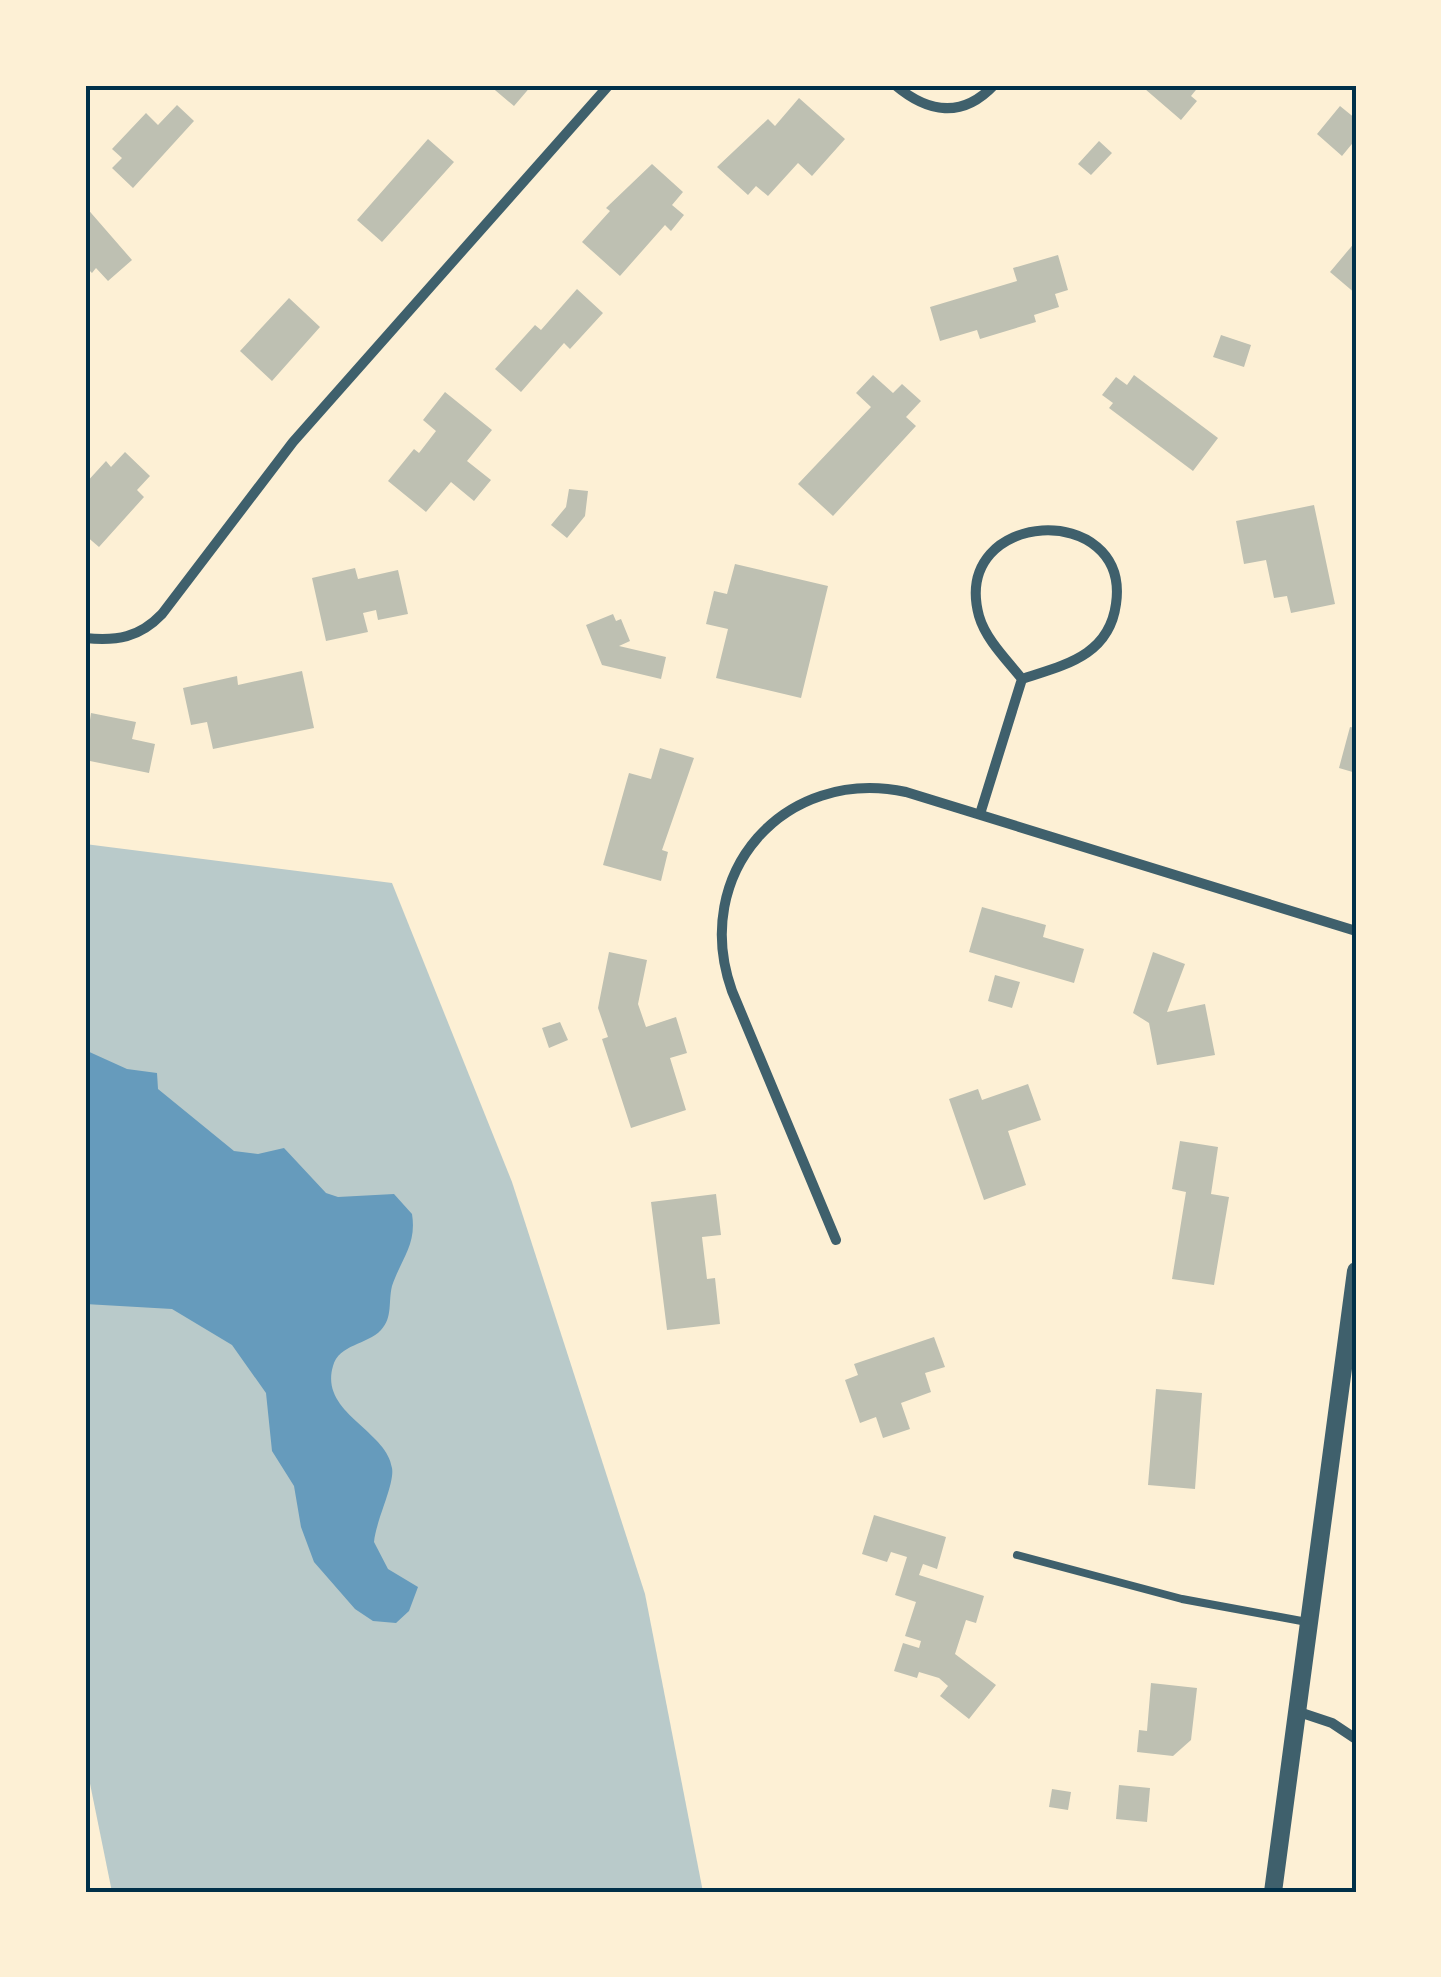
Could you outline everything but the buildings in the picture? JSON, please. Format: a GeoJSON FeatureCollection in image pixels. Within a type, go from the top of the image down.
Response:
{"type":"FeatureCollection","features":[{"type":"Feature","properties":{"kind":"street"},"geometry":{"type":"LineString","coordinates":[[85,638],[120,640],[136,635],[162,614],[305,428],[609,85]]}},
{"type":"Feature","properties":{"kind":"street"},"geometry":{"type":"LineString","coordinates":[[895,85],[934,109],[961,108],[994,85]]}},
{"type":"Feature","properties":{"kind":"street"},"geometry":{"type":"LineString","coordinates":[[1034,529],[1061,529],[1083,538],[1106,560],[1117,595],[1113,620],[1088,655],[1022,679],[980,619],[980,579],[992,554],[1010,538],[1034,529]]}},
{"type":"Feature","properties":{"kind":"street"},"geometry":{"type":"LineString","coordinates":[[980,814],[1022,679]]}},
{"type":"Feature","properties":{"kind":"street"},"geometry":{"type":"LineString","coordinates":[[836,1240],[725,970],[718,928],[729,885],[750,850],[777,820],[830,792],[867,786],[887,788],[1356,931]]}},
{"type":"Feature","properties":{"kind":"street"},"geometry":{"type":"LineString","coordinates":[[1273,1892],[1351,1335],[1356,1271]]}},
{"type":"Feature","properties":{"kind":"street"},"geometry":{"type":"LineString","coordinates":[[1299,1712],[1332,1723],[1356,1739]]}},
{"type":"Feature","properties":{"kind":"lane"},"geometry":{"type":"LineString","coordinates":[[1017,1555],[1182,1598],[1312,1623]]}},
{"type":"Feature","properties":{"kind":"shaded area"},"geometry":{"type":"Polygon","coordinates":[[[85,844],[392,883],[512,1182],[645,1594],[703,1892],[112,1892],[85,1759],[85,844]]]}},
{"type":"Feature","properties":{"kind":"water"},"geometry":{"type":"Polygon","coordinates":[[[85,1050],[127,1069],[157,1073],[158,1089],[234,1151],[258,1154],[284,1148],[326,1193],[338,1197],[394,1194],[412,1214],[410,1243],[392,1286],[385,1325],[375,1335],[341,1353],[333,1366],[331,1382],[344,1409],[379,1443],[392,1468],[374,1542],[388,1569],[418,1587],[409,1611],[396,1623],[373,1621],[355,1609],[314,1562],[301,1527],[294,1486],[272,1451],[266,1393],[232,1345],[172,1309],[85,1304],[85,1050]]]}}]}
